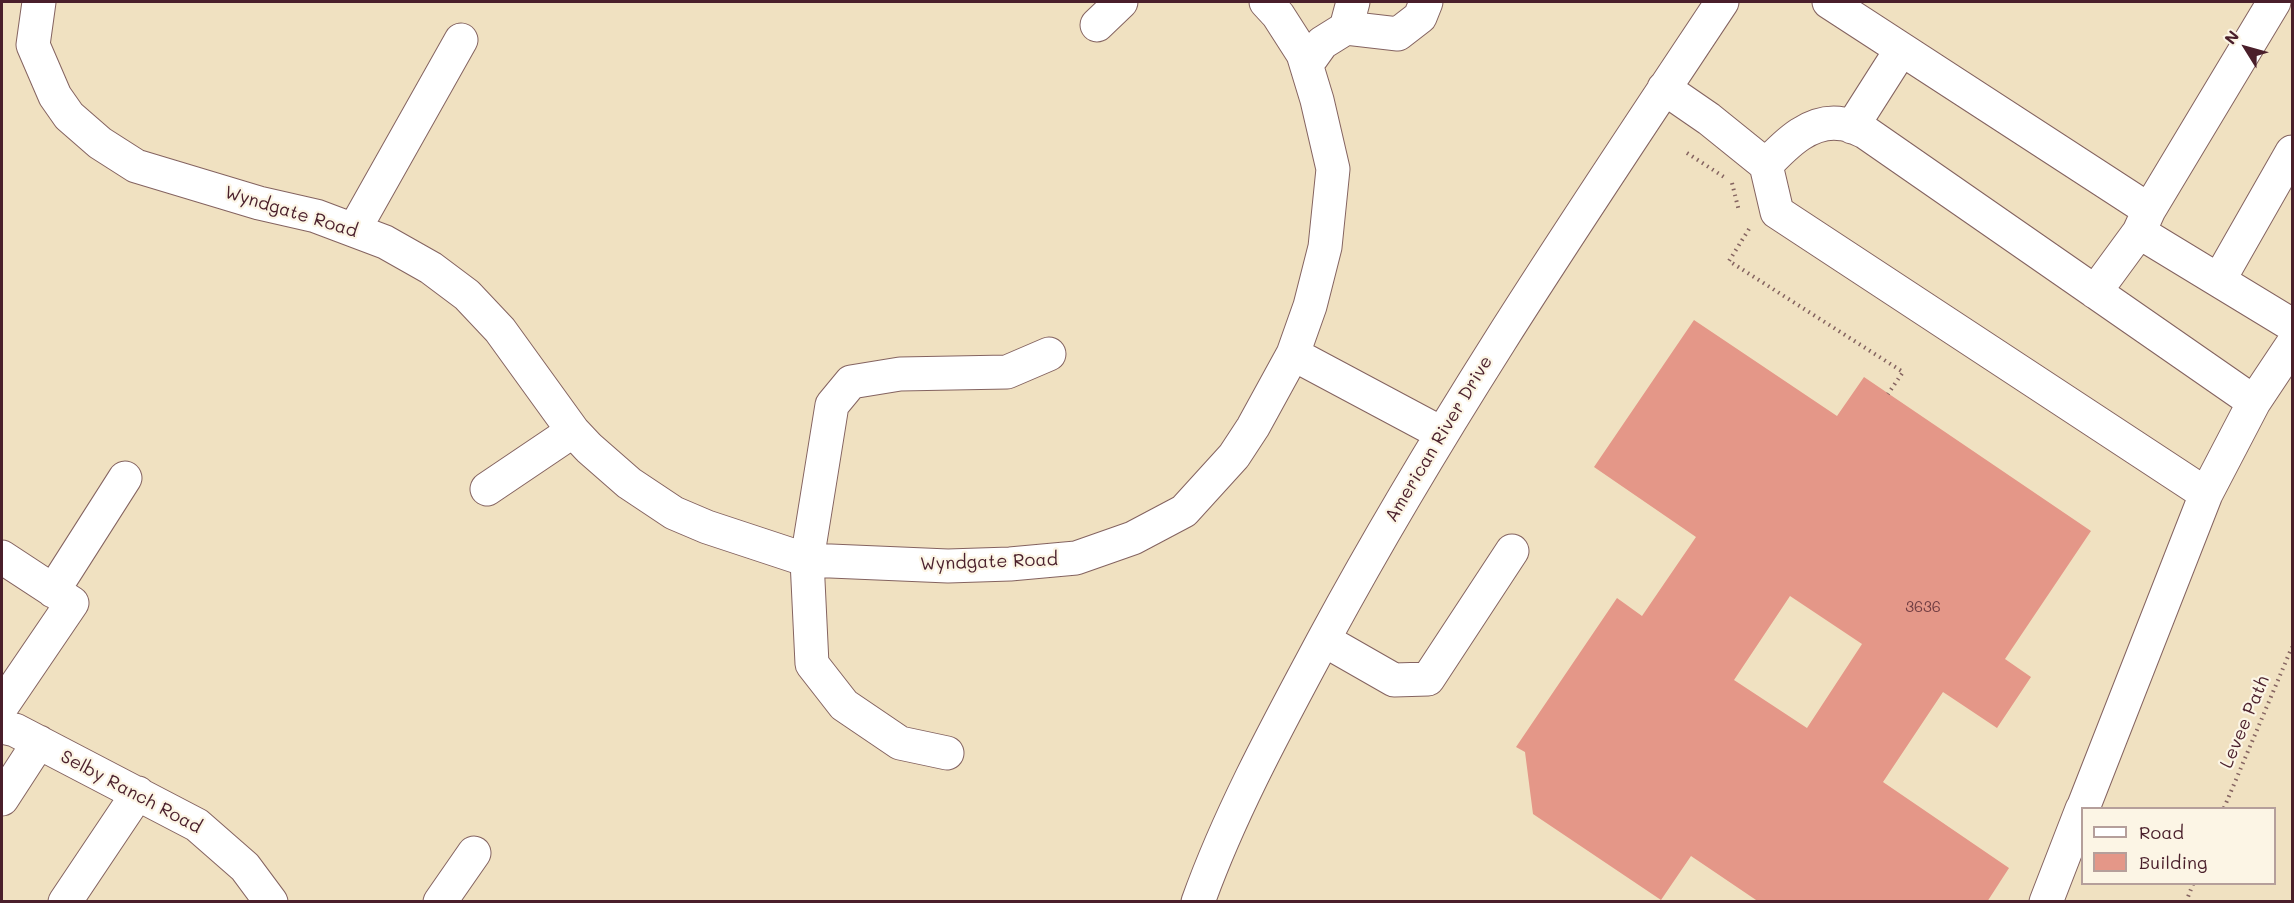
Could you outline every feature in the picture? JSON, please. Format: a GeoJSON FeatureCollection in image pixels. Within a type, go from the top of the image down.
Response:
{"type":"FeatureCollection","features":[{"type":"Feature","properties":{"kind":"street","name":"Wyndgate Road"},"geometry":{"type":"LineString","coordinates":[[39,2],[33,45],[55,96],[69,117],[100,143],[136,165],[259,203],[316,216],[354,230],[385,242],[431,268],[467,295],[500,330],[573,431],[628,483],[674,513],[707,527],[807,560],[948,566],[1010,564],[1076,558],[1133,538],[1184,511],[1234,456],[1293,354],[1310,306],[1325,246],[1333,169],[1303,54],[1278,15],[1266,2]]}},
{"type":"Feature","properties":{"kind":"street"},"geometry":{"type":"LineString","coordinates":[[1098,25],[1121,2]]}},
{"type":"Feature","properties":{"kind":"street"},"geometry":{"type":"LineString","coordinates":[[1307,64],[1322,43],[1349,15],[1398,34],[1420,17],[1426,2]]}},
{"type":"Feature","properties":{"kind":"street","name":"American River Drive"},"geometry":{"type":"LineString","coordinates":[[1198,902],[1217,850],[1324,640],[1376,544],[1441,433],[1524,300],[1722,2]]}},
{"type":"Feature","properties":{"kind":"street"},"geometry":{"type":"LineString","coordinates":[[1829,2],[2144,221],[2219,280],[2292,325]]}},
{"type":"Feature","properties":{"kind":"street"},"geometry":{"type":"LineString","coordinates":[[2095,292],[2144,221],[2274,2]]}},
{"type":"Feature","properties":{"kind":"street"},"geometry":{"type":"LineString","coordinates":[[354,230],[461,40]]}},
{"type":"Feature","properties":{"kind":"street"},"geometry":{"type":"LineString","coordinates":[[1852,127],[1901,50]]}},
{"type":"Feature","properties":{"kind":"street"},"geometry":{"type":"LineString","coordinates":[[1664,88],[1709,119],[1767,165],[1777,212],[2206,494]]}},
{"type":"Feature","properties":{"kind":"street"},"geometry":{"type":"LineString","coordinates":[[1767,165],[1782,147],[1817,126],[1842,123],[1866,132],[2254,402]]}},
{"type":"Feature","properties":{"kind":"street"},"geometry":{"type":"LineString","coordinates":[[2219,280],[2292,152]]}},
{"type":"Feature","properties":{"kind":"street"},"geometry":{"type":"LineString","coordinates":[[2084,807],[2206,494],[2254,402],[2292,345]]}},
{"type":"Feature","properties":{"kind":"street"},"geometry":{"type":"LineString","coordinates":[[947,753],[900,743],[844,705],[812,664],[807,560],[832,405],[851,382],[900,374],[1007,372],[1049,354]]}},
{"type":"Feature","properties":{"kind":"street"},"geometry":{"type":"LineString","coordinates":[[1293,354],[1441,433]]}},
{"type":"Feature","properties":{"kind":"street"},"geometry":{"type":"LineString","coordinates":[[487,489],[573,431]]}},
{"type":"Feature","properties":{"kind":"street"},"geometry":{"type":"LineString","coordinates":[[53,591],[125,478]]}},
{"type":"Feature","properties":{"kind":"street"},"geometry":{"type":"LineString","coordinates":[[1324,640],[1394,680],[1428,680],[1512,551]]}},
{"type":"Feature","properties":{"kind":"street"},"geometry":{"type":"LineString","coordinates":[[2,557],[72,603],[2,706]]}},
{"type":"Feature","properties":{"kind":"street","name":"Selby Ranch Road"},"geometry":{"type":"LineString","coordinates":[[2,727],[15,730],[177,813],[218,842],[245,867],[271,902]]}},
{"type":"Feature","properties":{"kind":"street"},"geometry":{"type":"LineString","coordinates":[[2,799],[39,742]]}},
{"type":"Feature","properties":{"kind":"street"},"geometry":{"type":"LineString","coordinates":[[65,902],[138,793]]}},
{"type":"Feature","properties":{"kind":"street"},"geometry":{"type":"LineString","coordinates":[[2046,902],[2081,814]]}},
{"type":"Feature","properties":{"kind":"street"},"geometry":{"type":"LineString","coordinates":[[440,902],[474,852]]}},
{"type":"Feature","properties":{"kind":"path"},"geometry":{"type":"LineString","coordinates":[[1687,153],[1733,184],[1741,216]]}},
{"type":"Feature","properties":{"kind":"path"},"geometry":{"type":"LineString","coordinates":[[1746,221],[1750,227],[1729,261],[1903,372],[1888,394]]}},
{"type":"Feature","properties":{"kind":"path","name":"Levee Path"},"geometry":{"type":"LineString","coordinates":[[2224,807],[2292,647]]}},
{"type":"Feature","properties":{"kind":"path"},"geometry":{"type":"LineString","coordinates":[[2186,902],[2193,885]]}},
{"type":"Feature","properties":{"kind":"building"},"geometry":{"type":"Polygon","coordinates":[[[1694,320],[1837,416],[1864,377],[2091,531],[2005,659],[2031,677],[1997,728],[1943,692],[1883,782],[2009,868],[1987,902],[1759,902],[1691,856],[1661,900],[1533,814],[1525,752],[1516,747],[1617,598],[1642,616],[1696,537],[1594,467],[1694,320]],[[1790,596],[1734,680],[1807,728],[1862,644],[1790,596]]]}}]}
